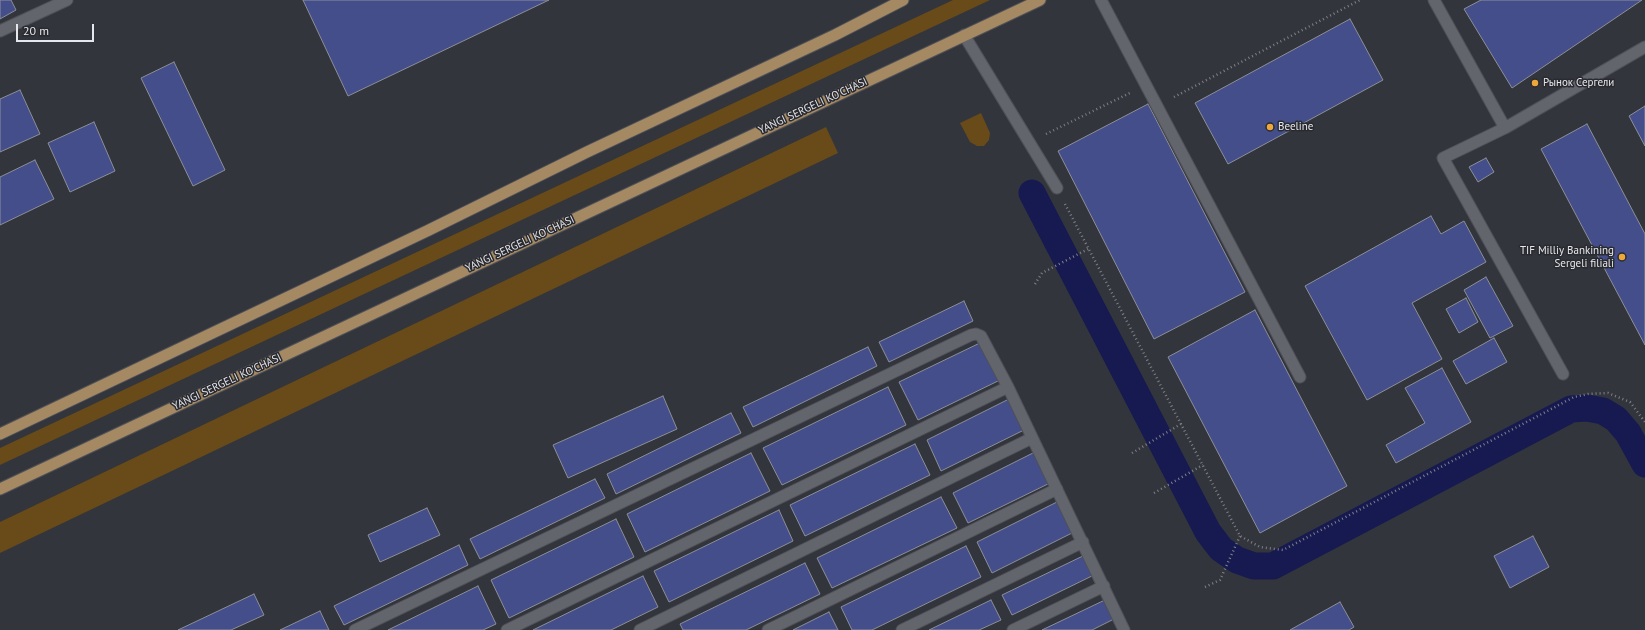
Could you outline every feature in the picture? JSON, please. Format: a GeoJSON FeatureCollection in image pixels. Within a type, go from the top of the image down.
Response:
{"type":"FeatureCollection","features":[{"type":"Feature","properties":{"kind":"main road"},"geometry":{"type":"LineString","coordinates":[[0,434],[429,230],[587,152],[835,35],[903,0]]}},
{"type":"Feature","properties":{"kind":"main road","name":"YANGI SERGELI KO'CHASI"},"geometry":{"type":"LineString","coordinates":[[0,488],[1040,0]]}},
{"type":"Feature","properties":{"kind":"street"},"geometry":{"type":"LineString","coordinates":[[0,31],[67,0]]}},
{"type":"Feature","properties":{"kind":"street"},"geometry":{"type":"LineString","coordinates":[[1101,0],[1300,377]]}},
{"type":"Feature","properties":{"kind":"street"},"geometry":{"type":"LineString","coordinates":[[1434,0],[1505,128]]}},
{"type":"Feature","properties":{"kind":"street"},"geometry":{"type":"LineString","coordinates":[[964,35],[1057,188]]}},
{"type":"Feature","properties":{"kind":"street"},"geometry":{"type":"LineString","coordinates":[[1563,374],[1443,158],[1505,128],[1645,48]]}},
{"type":"Feature","properties":{"kind":"street"},"geometry":{"type":"LineString","coordinates":[[355,630],[971,335],[981,336],[1008,387],[1104,586],[1121,629]]}},
{"type":"Feature","properties":{"kind":"street"},"geometry":{"type":"LineString","coordinates":[[507,630],[1008,387]]}},
{"type":"Feature","properties":{"kind":"street"},"geometry":{"type":"LineString","coordinates":[[640,630],[1032,438]]}},
{"type":"Feature","properties":{"kind":"street"},"geometry":{"type":"LineString","coordinates":[[768,630],[1057,489]]}},
{"type":"Feature","properties":{"kind":"street"},"geometry":{"type":"LineString","coordinates":[[902,630],[1083,542]]}},
{"type":"Feature","properties":{"kind":"street"},"geometry":{"type":"LineString","coordinates":[[1013,630],[1104,586]]}},
{"type":"Feature","properties":{"kind":"path"},"geometry":{"type":"LineString","coordinates":[[1157,106],[1360,0]]}},
{"type":"Feature","properties":{"kind":"path"},"geometry":{"type":"LineString","coordinates":[[1029,143],[1146,85]]}},
{"type":"Feature","properties":{"kind":"path"},"geometry":{"type":"LineString","coordinates":[[1057,188],[1240,536],[1260,547],[1283,550],[1574,397],[1588,394],[1608,393],[1630,402],[1645,422]]}},
{"type":"Feature","properties":{"kind":"path"},"geometry":{"type":"LineString","coordinates":[[1035,284],[1042,272],[1088,248]]}},
{"type":"Feature","properties":{"kind":"path"},"geometry":{"type":"LineString","coordinates":[[1132,453],[1181,424]]}},
{"type":"Feature","properties":{"kind":"path"},"geometry":{"type":"LineString","coordinates":[[1154,492],[1203,465]]}},
{"type":"Feature","properties":{"kind":"path"},"geometry":{"type":"LineString","coordinates":[[1205,588],[1220,580],[1240,536]]}},
{"type":"Feature","properties":{"kind":"shaded area"},"geometry":{"type":"Polygon","coordinates":[[[953,0],[990,0],[0,465],[0,448],[953,0]]]}},
{"type":"Feature","properties":{"kind":"shaded area"},"geometry":{"type":"Polygon","coordinates":[[[981,113],[990,133],[989,140],[984,146],[977,146],[970,142],[960,123],[981,113]]]}},
{"type":"Feature","properties":{"kind":"shaded area"},"geometry":{"type":"Polygon","coordinates":[[[826,127],[838,153],[0,553],[0,522],[826,127]]]}},
{"type":"Feature","properties":{"kind":"building"},"geometry":{"type":"Polygon","coordinates":[[[0,0],[11,0],[16,10],[0,19],[0,0]]]}},
{"type":"Feature","properties":{"kind":"building"},"geometry":{"type":"Polygon","coordinates":[[[303,0],[549,0],[348,96],[303,0]]]}},
{"type":"Feature","properties":{"kind":"building"},"geometry":{"type":"Polygon","coordinates":[[[1481,0],[1642,0],[1512,88],[1464,9],[1481,0]]]}},
{"type":"Feature","properties":{"kind":"building"},"geometry":{"type":"Polygon","coordinates":[[[1350,19],[1383,80],[1228,164],[1195,103],[1350,19]]]}},
{"type":"Feature","properties":{"kind":"building"},"geometry":{"type":"Polygon","coordinates":[[[174,62],[225,170],[193,186],[141,78],[174,62]]]}},
{"type":"Feature","properties":{"kind":"building"},"geometry":{"type":"Polygon","coordinates":[[[20,90],[40,134],[0,152],[0,99],[20,90]]]}},
{"type":"Feature","properties":{"kind":"building"},"geometry":{"type":"Polygon","coordinates":[[[1148,104],[1245,292],[1154,339],[1058,151],[1148,104]]]}},
{"type":"Feature","properties":{"kind":"building"},"geometry":{"type":"Polygon","coordinates":[[[1645,106],[1645,146],[1629,116],[1645,106]]]}},
{"type":"Feature","properties":{"kind":"building"},"geometry":{"type":"Polygon","coordinates":[[[94,122],[115,171],[70,192],[48,143],[94,122]]]}},
{"type":"Feature","properties":{"kind":"building","name":"TIF Milliy Bankining Sergeli filiali"},"geometry":{"type":"Polygon","coordinates":[[[1587,124],[1645,234],[1645,345],[1541,149],[1587,124]]]}},
{"type":"Feature","properties":{"kind":"building"},"geometry":{"type":"Polygon","coordinates":[[[1486,158],[1494,172],[1478,182],[1469,167],[1486,158]]]}},
{"type":"Feature","properties":{"kind":"building"},"geometry":{"type":"Polygon","coordinates":[[[35,160],[54,199],[0,225],[0,177],[35,160]]]}},
{"type":"Feature","properties":{"kind":"building"},"geometry":{"type":"Polygon","coordinates":[[[1431,216],[1441,234],[1464,221],[1486,262],[1412,303],[1442,359],[1367,400],[1305,286],[1431,216]]]}},
{"type":"Feature","properties":{"kind":"building"},"geometry":{"type":"Polygon","coordinates":[[[1486,277],[1513,326],[1490,338],[1464,290],[1486,277]]]}},
{"type":"Feature","properties":{"kind":"building"},"geometry":{"type":"Polygon","coordinates":[[[1466,298],[1478,322],[1459,333],[1446,309],[1466,298]]]}},
{"type":"Feature","properties":{"kind":"building"},"geometry":{"type":"Polygon","coordinates":[[[964,301],[973,321],[889,362],[879,342],[964,301]]]}},
{"type":"Feature","properties":{"kind":"building"},"geometry":{"type":"Polygon","coordinates":[[[1255,310],[1347,486],[1260,533],[1168,357],[1255,310]]]}},
{"type":"Feature","properties":{"kind":"building"},"geometry":{"type":"Polygon","coordinates":[[[1494,338],[1507,362],[1466,384],[1453,361],[1494,338]]]}},
{"type":"Feature","properties":{"kind":"building"},"geometry":{"type":"Polygon","coordinates":[[[984,341],[1002,379],[918,420],[899,382],[984,341]]]}},
{"type":"Feature","properties":{"kind":"building"},"geometry":{"type":"Polygon","coordinates":[[[868,347],[877,366],[753,427],[743,407],[868,347]]]}},
{"type":"Feature","properties":{"kind":"building"},"geometry":{"type":"Polygon","coordinates":[[[1442,368],[1471,422],[1396,463],[1386,445],[1425,423],[1405,388],[1442,368]]]}},
{"type":"Feature","properties":{"kind":"building"},"geometry":{"type":"Polygon","coordinates":[[[888,387],[906,425],[782,485],[763,448],[888,387]]]}},
{"type":"Feature","properties":{"kind":"building"},"geometry":{"type":"Polygon","coordinates":[[[663,396],[677,429],[568,478],[553,445],[663,396]]]}},
{"type":"Feature","properties":{"kind":"building"},"geometry":{"type":"Polygon","coordinates":[[[1011,398],[1026,429],[941,471],[927,440],[1011,398]]]}},
{"type":"Feature","properties":{"kind":"building"},"geometry":{"type":"Polygon","coordinates":[[[731,413],[741,433],[616,494],[607,474],[731,413]]]}},
{"type":"Feature","properties":{"kind":"building"},"geometry":{"type":"Polygon","coordinates":[[[915,444],[930,475],[805,536],[790,505],[915,444]]]}},
{"type":"Feature","properties":{"kind":"building"},"geometry":{"type":"Polygon","coordinates":[[[1037,451],[1052,482],[968,523],[953,493],[1037,451]]]}},
{"type":"Feature","properties":{"kind":"building"},"geometry":{"type":"Polygon","coordinates":[[[751,453],[770,491],[645,552],[627,514],[751,453]]]}},
{"type":"Feature","properties":{"kind":"building"},"geometry":{"type":"Polygon","coordinates":[[[595,479],[605,498],[480,559],[470,539],[595,479]]]}},
{"type":"Feature","properties":{"kind":"building"},"geometry":{"type":"Polygon","coordinates":[[[941,497],[957,528],[832,588],[817,558],[941,497]]]}},
{"type":"Feature","properties":{"kind":"building"},"geometry":{"type":"Polygon","coordinates":[[[1061,500],[1076,531],[992,573],[977,542],[1061,500]]]}},
{"type":"Feature","properties":{"kind":"building"},"geometry":{"type":"Polygon","coordinates":[[[427,508],[440,535],[380,562],[368,535],[427,508]]]}},
{"type":"Feature","properties":{"kind":"building"},"geometry":{"type":"Polygon","coordinates":[[[779,510],[793,541],[669,602],[654,571],[779,510]]]}},
{"type":"Feature","properties":{"kind":"building"},"geometry":{"type":"Polygon","coordinates":[[[616,519],[634,557],[509,618],[491,580],[616,519]]]}},
{"type":"Feature","properties":{"kind":"building"},"geometry":{"type":"Polygon","coordinates":[[[1533,536],[1549,567],[1510,588],[1494,556],[1533,536]]]}},
{"type":"Feature","properties":{"kind":"building"},"geometry":{"type":"Polygon","coordinates":[[[459,545],[468,565],[344,625],[334,606],[459,545]]]}},
{"type":"Feature","properties":{"kind":"building"},"geometry":{"type":"Polygon","coordinates":[[[966,546],[981,577],[872,630],[852,630],[841,607],[966,546]]]}},
{"type":"Feature","properties":{"kind":"building"},"geometry":{"type":"Polygon","coordinates":[[[1087,554],[1096,574],[1012,615],[1002,595],[1087,554]]]}},
{"type":"Feature","properties":{"kind":"building"},"geometry":{"type":"Polygon","coordinates":[[[805,563],[820,594],[746,630],[683,630],[680,624],[805,563]]]}},
{"type":"Feature","properties":{"kind":"building"},"geometry":{"type":"Polygon","coordinates":[[[643,576],[658,607],[611,630],[533,630],[643,576]]]}},
{"type":"Feature","properties":{"kind":"building"},"geometry":{"type":"Polygon","coordinates":[[[478,586],[496,624],[483,630],[388,630],[478,586]]]}},
{"type":"Feature","properties":{"kind":"building"},"geometry":{"type":"Polygon","coordinates":[[[254,594],[264,615],[231,630],[178,630],[254,594]]]}},
{"type":"Feature","properties":{"kind":"building"},"geometry":{"type":"Polygon","coordinates":[[[1107,599],[1116,618],[1092,630],[1042,630],[1107,599]]]}},
{"type":"Feature","properties":{"kind":"building"},"geometry":{"type":"Polygon","coordinates":[[[991,600],[1001,620],[979,630],[929,630],[991,600]]]}},
{"type":"Feature","properties":{"kind":"building"},"geometry":{"type":"Polygon","coordinates":[[[1340,602],[1354,627],[1349,630],[1290,630],[1340,602]]]}},
{"type":"Feature","properties":{"kind":"building"},"geometry":{"type":"Polygon","coordinates":[[[320,611],[329,630],[280,630],[320,611]]]}},
{"type":"Feature","properties":{"kind":"building"},"geometry":{"type":"Polygon","coordinates":[[[829,612],[838,630],[793,630],[829,612]]]}},
{"type":"Feature","properties":{"kind":"waterway"},"geometry":{"type":"LineString","coordinates":[[1032,193],[1208,532],[1221,549],[1237,560],[1254,566],[1273,566],[1571,409],[1587,408],[1603,411],[1616,419],[1628,433],[1645,464]]}},
{"type":"Feature","properties":{"kind":"place","name":"Рынок Сергели"},"geometry":{"type":"Point","coordinates":[1535,83]}},
{"type":"Feature","properties":{"kind":"place","name":"Beeline"},"geometry":{"type":"Point","coordinates":[1270,127]}},
{"type":"Feature","properties":{"kind":"place","name":"TIF Milliy Bankining Sergeli filiali"},"geometry":{"type":"Point","coordinates":[1622,257]}}]}
